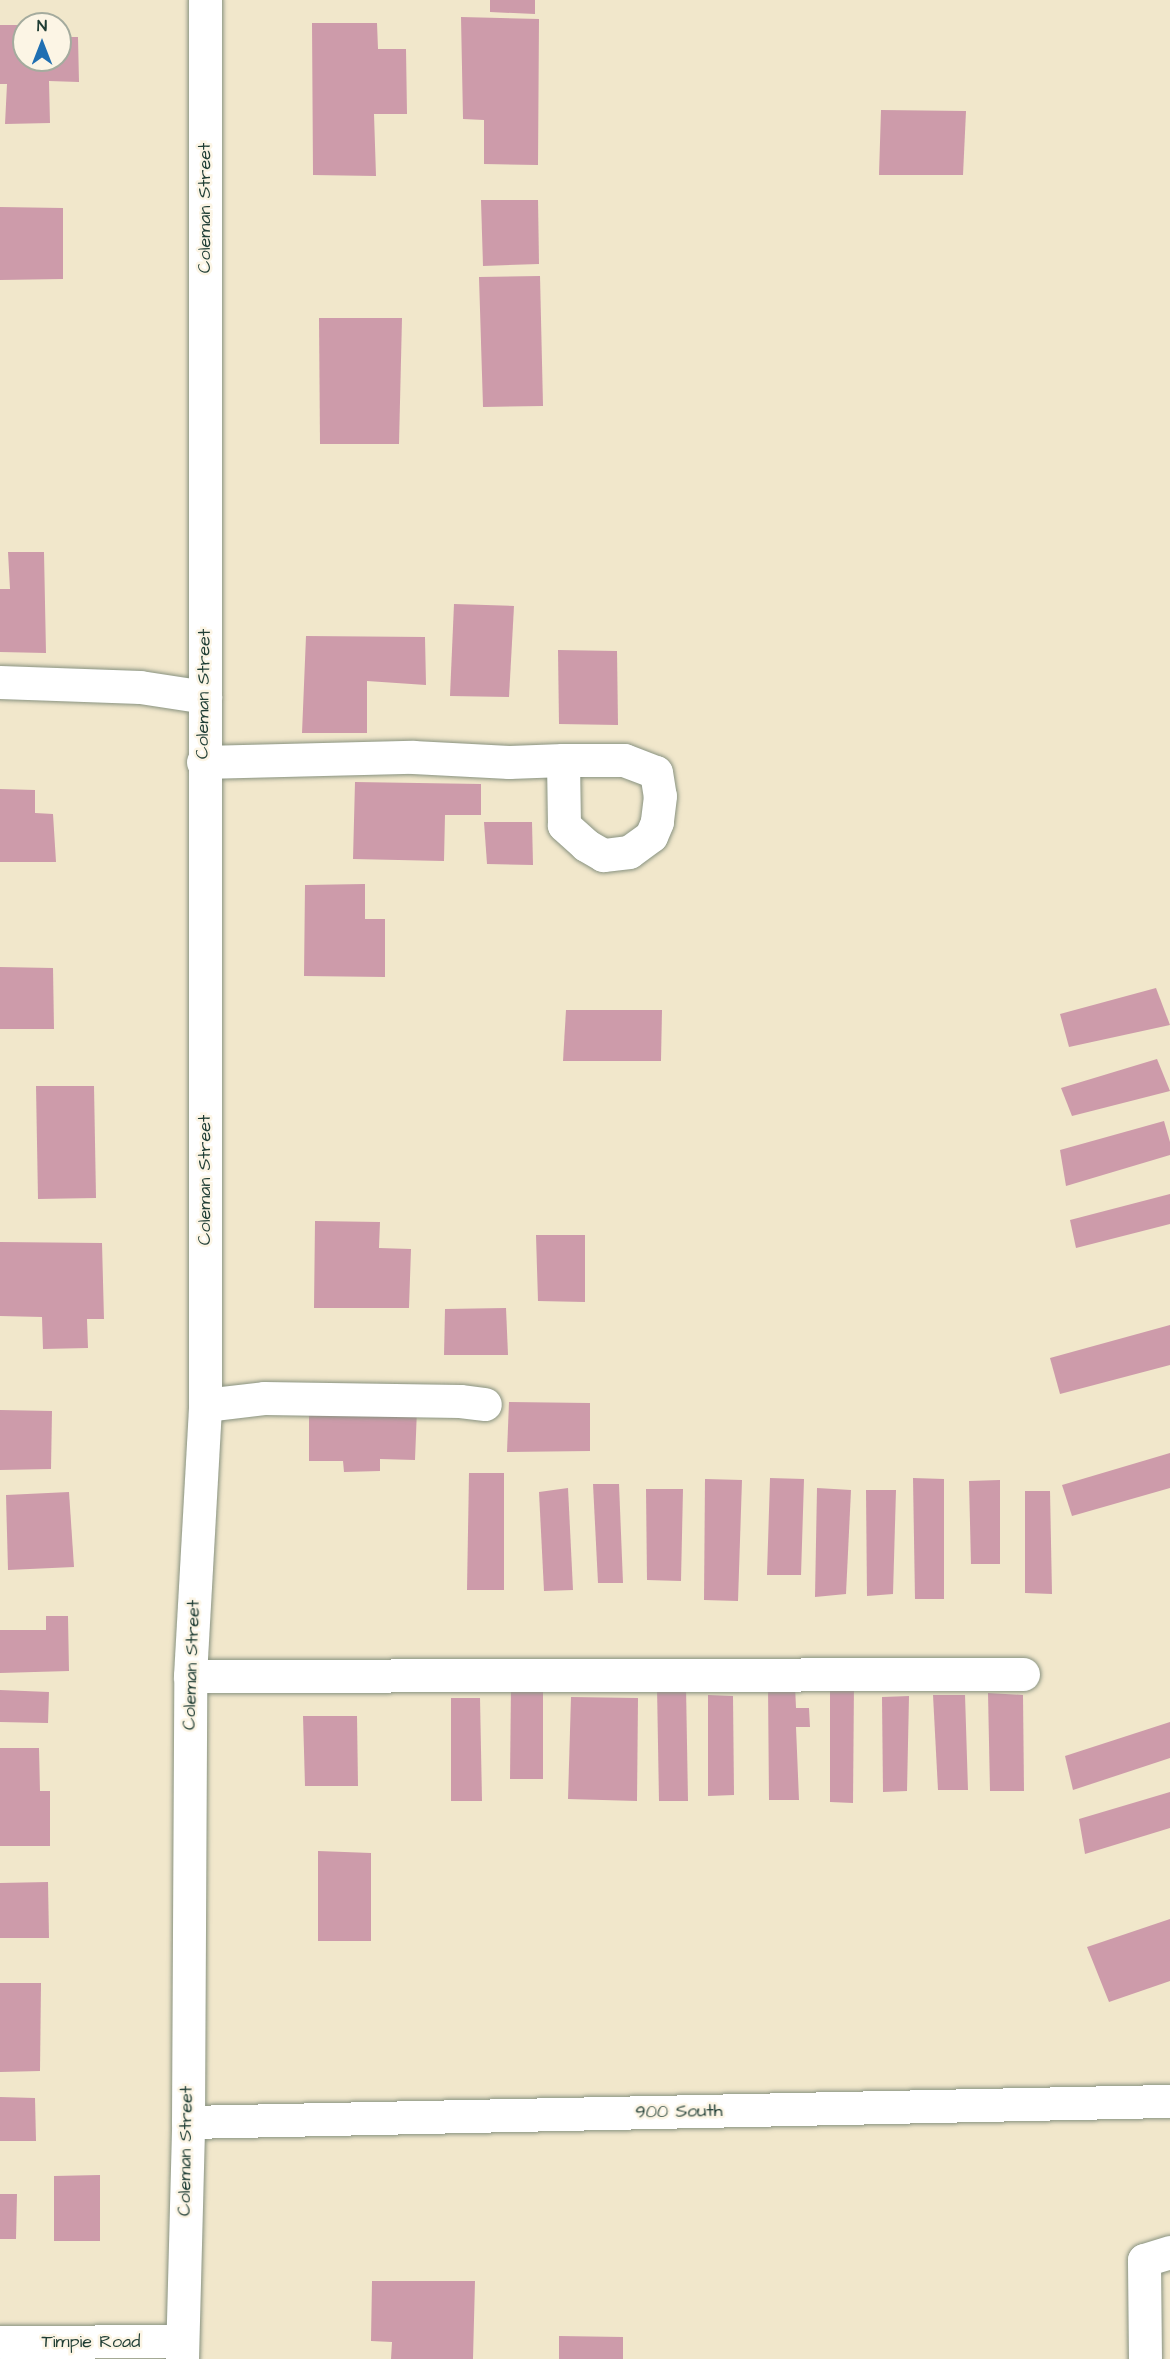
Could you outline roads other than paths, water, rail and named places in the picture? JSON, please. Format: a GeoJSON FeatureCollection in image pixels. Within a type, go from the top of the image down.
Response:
{"type":"FeatureCollection","features":[{"type":"Feature","properties":{"kind":"street","name":"Coleman Street"},"geometry":{"type":"LineString","coordinates":[[182,2350],[188,2122],[190,1676],[205,1405],[203,762],[205,697],[205,0]]}},
{"type":"Feature","properties":{"kind":"street"},"geometry":{"type":"LineString","coordinates":[[0,682],[140,687],[205,697]]}},
{"type":"Feature","properties":{"kind":"street"},"geometry":{"type":"LineString","coordinates":[[203,762],[413,757],[509,762],[563,760]]}},
{"type":"Feature","properties":{"kind":"street"},"geometry":{"type":"LineString","coordinates":[[205,1405],[264,1398],[460,1401],[485,1404]]}},
{"type":"Feature","properties":{"kind":"street"},"geometry":{"type":"LineString","coordinates":[[190,1676],[1023,1674]]}},
{"type":"Feature","properties":{"kind":"street","name":"900 South"},"geometry":{"type":"LineString","coordinates":[[188,2122],[1170,2101]]}},
{"type":"Feature","properties":{"kind":"street"},"geometry":{"type":"LineString","coordinates":[[1145,2359],[1144,2260],[1170,2252]]}},
{"type":"Feature","properties":{"kind":"street","name":"Timpie Road"},"geometry":{"type":"LineString","coordinates":[[0,2342],[182,2350]]}}]}
